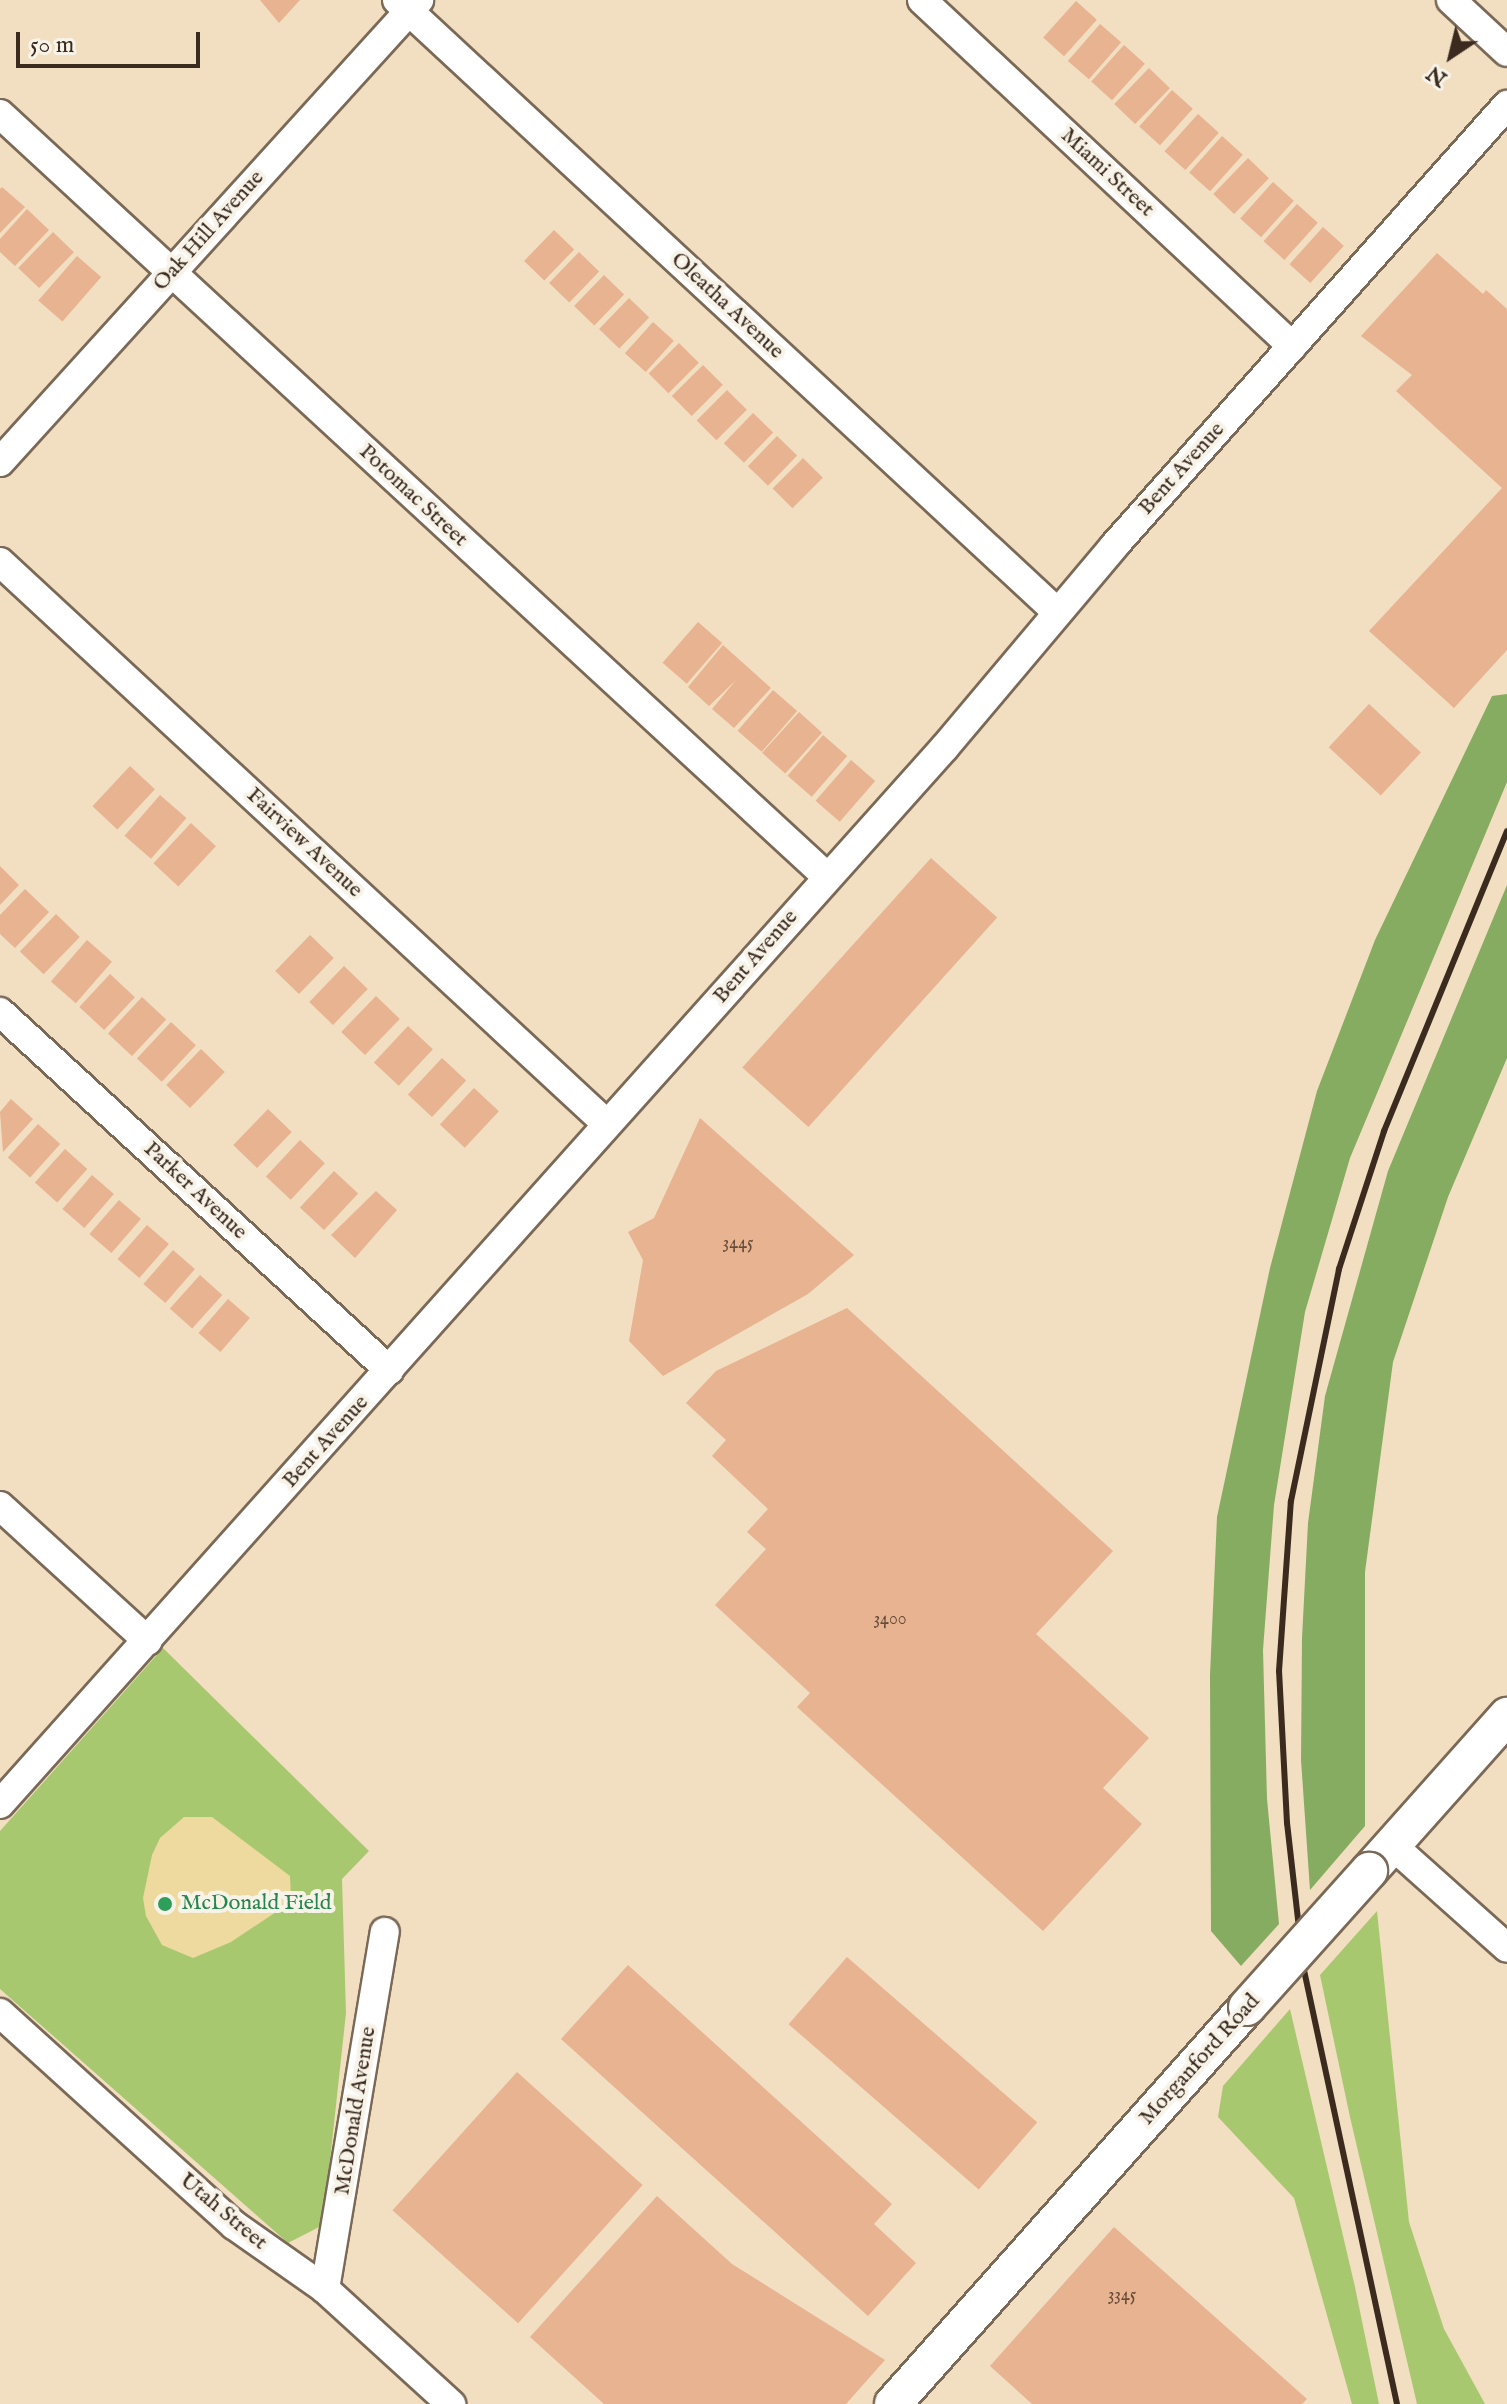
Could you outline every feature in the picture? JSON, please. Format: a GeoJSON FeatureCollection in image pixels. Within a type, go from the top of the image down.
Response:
{"type":"FeatureCollection","features":[{"type":"Feature","properties":{"kind":"street","name":"Miami Street"},"geometry":{"type":"LineString","coordinates":[[922,0],[1292,346]]}},
{"type":"Feature","properties":{"kind":"street"},"geometry":{"type":"LineString","coordinates":[[1451,0],[1507,52]]}},
{"type":"Feature","properties":{"kind":"street","name":"Oak Hill Avenue"},"geometry":{"type":"LineString","coordinates":[[0,462],[408,4]]}},
{"type":"Feature","properties":{"kind":"street","name":"Oleatha Avenue"},"geometry":{"type":"LineString","coordinates":[[408,4],[1057,612]]}},
{"type":"Feature","properties":{"kind":"street","name":"Bent Avenue"},"geometry":{"type":"LineString","coordinates":[[0,1804],[945,747],[1057,612],[1507,105]]}},
{"type":"Feature","properties":{"kind":"street","name":"Potomac Street"},"geometry":{"type":"LineString","coordinates":[[0,114],[827,877]]}},
{"type":"Feature","properties":{"kind":"street","name":"Fairview Avenue"},"geometry":{"type":"LineString","coordinates":[[0,562],[607,1124]]}},
{"type":"Feature","properties":{"kind":"street","name":"Parker Avenue"},"geometry":{"type":"LineString","coordinates":[[0,1012],[389,1370]]}},
{"type":"Feature","properties":{"kind":"street"},"geometry":{"type":"LineString","coordinates":[[0,1506],[148,1641]]}},
{"type":"Feature","properties":{"kind":"street","name":"Morganford Road"},"geometry":{"type":"LineString","coordinates":[[893,2404],[1507,1716]]}},
{"type":"Feature","properties":{"kind":"street"},"geometry":{"type":"LineString","coordinates":[[1380,1858],[1507,1948]]}},
{"type":"Feature","properties":{"kind":"street","name":"McDonald Avenue"},"geometry":{"type":"LineString","coordinates":[[325,2289],[385,1932]]}},
{"type":"Feature","properties":{"kind":"street","name":"Utah Street"},"geometry":{"type":"LineString","coordinates":[[0,2013],[234,2225],[325,2289],[451,2404]]}},
{"type":"Feature","properties":{"kind":"green space"},"geometry":{"type":"Polygon","coordinates":[[[1507,694],[1507,782],[1350,1158],[1305,1312],[1274,1505],[1263,1650],[1267,1799],[1279,1924],[1241,1966],[1211,1931],[1210,1675],[1217,1517],[1270,1268],[1317,1091],[1375,940],[1492,696],[1507,694]]]}},
{"type":"Feature","properties":{"kind":"green space"},"geometry":{"type":"Polygon","coordinates":[[[1507,885],[1507,1058],[1448,1197],[1393,1362],[1365,1572],[1365,1826],[1310,1890],[1301,1760],[1302,1638],[1308,1523],[1325,1396],[1388,1171],[1507,885]]]}},
{"type":"Feature","properties":{"kind":"green space"},"geometry":{"type":"Polygon","coordinates":[[[163,1648],[369,1851],[342,1879],[346,2013],[323,2225],[288,2243],[0,1989],[0,1831],[163,1648]]]}},
{"type":"Feature","properties":{"kind":"green space"},"geometry":{"type":"Polygon","coordinates":[[[1377,1911],[1409,2222],[1444,2329],[1485,2404],[1417,2404],[1350,2117],[1320,1975],[1377,1911]]]}},
{"type":"Feature","properties":{"kind":"green space"},"geometry":{"type":"Polygon","coordinates":[[[1290,2009],[1379,2404],[1352,2404],[1294,2198],[1218,2117],[1223,2086],[1290,2009]]]}},
{"type":"Feature","properties":{"kind":"sand"},"geometry":{"type":"Polygon","coordinates":[[[184,1817],[212,1817],[290,1876],[291,1899],[282,1908],[231,1942],[193,1958],[162,1945],[146,1916],[143,1898],[152,1855],[160,1838],[184,1817]]]}},
{"type":"Feature","properties":{"kind":"building"},"geometry":{"type":"Polygon","coordinates":[[[260,0],[300,0],[279,23],[260,0]]]}},
{"type":"Feature","properties":{"kind":"building"},"geometry":{"type":"Polygon","coordinates":[[[1076,1],[1097,20],[1064,56],[1043,37],[1076,1]]]}},
{"type":"Feature","properties":{"kind":"building"},"geometry":{"type":"Polygon","coordinates":[[[1100,24],[1121,42],[1089,79],[1068,61],[1100,24]]]}},
{"type":"Feature","properties":{"kind":"building"},"geometry":{"type":"Polygon","coordinates":[[[1124,45],[1145,64],[1112,100],[1091,81],[1124,45]]]}},
{"type":"Feature","properties":{"kind":"building"},"geometry":{"type":"Polygon","coordinates":[[[1149,68],[1170,88],[1135,124],[1114,104],[1149,68]]]}},
{"type":"Feature","properties":{"kind":"building"},"geometry":{"type":"Polygon","coordinates":[[[1172,90],[1193,109],[1160,145],[1139,126],[1172,90]]]}},
{"type":"Feature","properties":{"kind":"building"},"geometry":{"type":"Polygon","coordinates":[[[1198,114],[1219,133],[1185,170],[1165,151],[1198,114]]]}},
{"type":"Feature","properties":{"kind":"building"},"geometry":{"type":"Polygon","coordinates":[[[1222,136],[1243,155],[1210,191],[1189,172],[1222,136]]]}},
{"type":"Feature","properties":{"kind":"building"},"geometry":{"type":"Polygon","coordinates":[[[1248,158],[1269,178],[1234,214],[1213,194],[1248,158]]]}},
{"type":"Feature","properties":{"kind":"building"},"geometry":{"type":"Polygon","coordinates":[[[1273,182],[1294,201],[1261,237],[1240,218],[1273,182]]]}},
{"type":"Feature","properties":{"kind":"building"},"geometry":{"type":"Polygon","coordinates":[[[2,187],[25,207],[0,233],[0,189],[2,187]]]}},
{"type":"Feature","properties":{"kind":"building"},"geometry":{"type":"Polygon","coordinates":[[[1297,204],[1318,223],[1284,260],[1264,241],[1297,204]]]}},
{"type":"Feature","properties":{"kind":"building"},"geometry":{"type":"Polygon","coordinates":[[[27,209],[49,230],[15,266],[0,252],[0,239],[27,209]]]}},
{"type":"Feature","properties":{"kind":"building"},"geometry":{"type":"Polygon","coordinates":[[[1323,227],[1344,246],[1310,283],[1290,264],[1323,227]]]}},
{"type":"Feature","properties":{"kind":"building"},"geometry":{"type":"Polygon","coordinates":[[[554,230],[574,249],[544,280],[524,261],[554,230]]]}},
{"type":"Feature","properties":{"kind":"building"},"geometry":{"type":"Polygon","coordinates":[[[53,232],[74,252],[39,288],[18,268],[53,232]]]}},
{"type":"Feature","properties":{"kind":"building"},"geometry":{"type":"Polygon","coordinates":[[[579,252],[599,271],[569,302],[549,283],[579,252]]]}},
{"type":"Feature","properties":{"kind":"building"},"geometry":{"type":"Polygon","coordinates":[[[1437,253],[1483,294],[1486,290],[1507,309],[1507,650],[1454,708],[1369,631],[1502,488],[1396,391],[1412,375],[1361,336],[1437,253]]]}},
{"type":"Feature","properties":{"kind":"building"},"geometry":{"type":"Polygon","coordinates":[[[77,256],[101,277],[62,322],[38,301],[77,256]]]}},
{"type":"Feature","properties":{"kind":"building"},"geometry":{"type":"Polygon","coordinates":[[[604,275],[624,294],[594,325],[574,306],[604,275]]]}},
{"type":"Feature","properties":{"kind":"building"},"geometry":{"type":"Polygon","coordinates":[[[629,298],[649,317],[619,348],[599,329],[629,298]]]}},
{"type":"Feature","properties":{"kind":"building"},"geometry":{"type":"Polygon","coordinates":[[[653,322],[674,341],[646,372],[625,353],[653,322]]]}},
{"type":"Feature","properties":{"kind":"building"},"geometry":{"type":"Polygon","coordinates":[[[679,343],[699,363],[668,393],[649,373],[679,343]]]}},
{"type":"Feature","properties":{"kind":"building"},"geometry":{"type":"Polygon","coordinates":[[[703,365],[723,385],[692,416],[672,396],[703,365]]]}},
{"type":"Feature","properties":{"kind":"building"},"geometry":{"type":"Polygon","coordinates":[[[727,390],[747,410],[716,440],[697,420],[727,390]]]}},
{"type":"Feature","properties":{"kind":"building"},"geometry":{"type":"Polygon","coordinates":[[[753,413],[773,432],[744,463],[724,443],[753,413]]]}},
{"type":"Feature","properties":{"kind":"building"},"geometry":{"type":"Polygon","coordinates":[[[777,436],[797,455],[768,486],[748,466],[777,436]]]}},
{"type":"Feature","properties":{"kind":"building"},"geometry":{"type":"Polygon","coordinates":[[[803,458],[823,478],[792,508],[773,488],[803,458]]]}},
{"type":"Feature","properties":{"kind":"building"},"geometry":{"type":"Polygon","coordinates":[[[698,622],[722,643],[687,684],[663,663],[698,622]]]}},
{"type":"Feature","properties":{"kind":"building"},"geometry":{"type":"Polygon","coordinates":[[[723,645],[771,688],[734,728],[712,709],[736,680],[709,706],[688,687],[723,645]]]}},
{"type":"Feature","properties":{"kind":"building"},"geometry":{"type":"Polygon","coordinates":[[[773,690],[797,711],[762,752],[738,731],[773,690]]]}},
{"type":"Feature","properties":{"kind":"building"},"geometry":{"type":"Polygon","coordinates":[[[1369,704],[1421,752],[1381,796],[1329,747],[1369,704]]]}},
{"type":"Feature","properties":{"kind":"building"},"geometry":{"type":"Polygon","coordinates":[[[799,712],[822,733],[785,774],[762,753],[799,712]]]}},
{"type":"Feature","properties":{"kind":"building"},"geometry":{"type":"Polygon","coordinates":[[[823,735],[847,756],[812,797],[788,776],[823,735]]]}},
{"type":"Feature","properties":{"kind":"building"},"geometry":{"type":"Polygon","coordinates":[[[851,760],[875,781],[840,822],[816,801],[851,760]]]}},
{"type":"Feature","properties":{"kind":"building"},"geometry":{"type":"Polygon","coordinates":[[[130,766],[155,789],[117,829],[92,806],[130,766]]]}},
{"type":"Feature","properties":{"kind":"building"},"geometry":{"type":"Polygon","coordinates":[[[160,795],[186,818],[151,859],[125,836],[160,795]]]}},
{"type":"Feature","properties":{"kind":"building"},"geometry":{"type":"Polygon","coordinates":[[[191,823],[216,846],[178,886],[153,863],[191,823]]]}},
{"type":"Feature","properties":{"kind":"building"},"geometry":{"type":"Polygon","coordinates":[[[931,858],[997,918],[808,1127],[742,1068],[931,858]]]}},
{"type":"Feature","properties":{"kind":"building"},"geometry":{"type":"Polygon","coordinates":[[[0,866],[19,885],[0,905],[0,866]]]}},
{"type":"Feature","properties":{"kind":"building"},"geometry":{"type":"Polygon","coordinates":[[[25,889],[49,912],[15,948],[0,934],[0,915],[25,889]]]}},
{"type":"Feature","properties":{"kind":"building"},"geometry":{"type":"Polygon","coordinates":[[[56,914],[80,937],[44,974],[20,951],[56,914]]]}},
{"type":"Feature","properties":{"kind":"building"},"geometry":{"type":"Polygon","coordinates":[[[310,935],[334,958],[299,994],[275,971],[310,935]]]}},
{"type":"Feature","properties":{"kind":"building"},"geometry":{"type":"Polygon","coordinates":[[[87,940],[112,962],[76,1003],[51,982],[87,940]]]}},
{"type":"Feature","properties":{"kind":"building"},"geometry":{"type":"Polygon","coordinates":[[[344,966],[368,989],[333,1025],[309,1002],[344,966]]]}},
{"type":"Feature","properties":{"kind":"building"},"geometry":{"type":"Polygon","coordinates":[[[110,974],[135,997],[104,1030],[79,1007],[110,974]]]}},
{"type":"Feature","properties":{"kind":"building"},"geometry":{"type":"Polygon","coordinates":[[[376,996],[400,1019],[365,1055],[341,1032],[376,996]]]}},
{"type":"Feature","properties":{"kind":"building"},"geometry":{"type":"Polygon","coordinates":[[[142,997],[166,1020],[132,1056],[108,1034],[142,997]]]}},
{"type":"Feature","properties":{"kind":"building"},"geometry":{"type":"Polygon","coordinates":[[[171,1022],[196,1045],[162,1082],[137,1059],[171,1022]]]}},
{"type":"Feature","properties":{"kind":"building"},"geometry":{"type":"Polygon","coordinates":[[[408,1026],[433,1049],[399,1086],[374,1063],[408,1026]]]}},
{"type":"Feature","properties":{"kind":"building"},"geometry":{"type":"Polygon","coordinates":[[[201,1049],[225,1072],[190,1108],[166,1085],[201,1049]]]}},
{"type":"Feature","properties":{"kind":"building"},"geometry":{"type":"Polygon","coordinates":[[[442,1058],[466,1081],[432,1117],[408,1095],[442,1058]]]}},
{"type":"Feature","properties":{"kind":"building"},"geometry":{"type":"Polygon","coordinates":[[[474,1088],[499,1111],[465,1148],[440,1125],[474,1088]]]}},
{"type":"Feature","properties":{"kind":"building"},"geometry":{"type":"Polygon","coordinates":[[[11,1099],[33,1119],[3,1152],[0,1112],[11,1099]]]}},
{"type":"Feature","properties":{"kind":"building"},"geometry":{"type":"Polygon","coordinates":[[[268,1109],[292,1132],[257,1168],[233,1145],[268,1109]]]}},
{"type":"Feature","properties":{"kind":"building"},"geometry":{"type":"Polygon","coordinates":[[[700,1118],[854,1255],[808,1294],[663,1376],[629,1341],[643,1260],[628,1232],[654,1218],[700,1118]]]}},
{"type":"Feature","properties":{"kind":"building"},"geometry":{"type":"Polygon","coordinates":[[[38,1124],[60,1144],[30,1178],[8,1157],[38,1124]]]}},
{"type":"Feature","properties":{"kind":"building"},"geometry":{"type":"Polygon","coordinates":[[[300,1140],[325,1163],[291,1200],[266,1177],[300,1140]]]}},
{"type":"Feature","properties":{"kind":"building"},"geometry":{"type":"Polygon","coordinates":[[[65,1149],[87,1169],[57,1203],[35,1182],[65,1149]]]}},
{"type":"Feature","properties":{"kind":"building"},"geometry":{"type":"Polygon","coordinates":[[[334,1171],[358,1194],[324,1230],[300,1208],[334,1171]]]}},
{"type":"Feature","properties":{"kind":"building"},"geometry":{"type":"Polygon","coordinates":[[[92,1175],[114,1194],[84,1228],[62,1209],[92,1175]]]}},
{"type":"Feature","properties":{"kind":"building"},"geometry":{"type":"Polygon","coordinates":[[[376,1191],[397,1210],[355,1258],[331,1235],[376,1191]]]}},
{"type":"Feature","properties":{"kind":"building"},"geometry":{"type":"Polygon","coordinates":[[[119,1200],[141,1219],[111,1253],[89,1234],[119,1200]]]}},
{"type":"Feature","properties":{"kind":"building"},"geometry":{"type":"Polygon","coordinates":[[[147,1225],[169,1244],[139,1278],[117,1259],[147,1225]]]}},
{"type":"Feature","properties":{"kind":"building"},"geometry":{"type":"Polygon","coordinates":[[[173,1250],[195,1269],[165,1303],[143,1284],[173,1250]]]}},
{"type":"Feature","properties":{"kind":"building"},"geometry":{"type":"Polygon","coordinates":[[[200,1275],[222,1295],[192,1329],[170,1308],[200,1275]]]}},
{"type":"Feature","properties":{"kind":"building"},"geometry":{"type":"Polygon","coordinates":[[[228,1299],[250,1318],[220,1352],[198,1333],[228,1299]]]}},
{"type":"Feature","properties":{"kind":"building"},"geometry":{"type":"Polygon","coordinates":[[[847,1308],[1113,1551],[1036,1634],[1149,1738],[1103,1788],[1142,1824],[1043,1931],[797,1707],[810,1693],[715,1605],[766,1549],[747,1532],[768,1509],[712,1456],[726,1440],[686,1403],[716,1371],[847,1308]]]}},
{"type":"Feature","properties":{"kind":"building"},"geometry":{"type":"Polygon","coordinates":[[[847,1957],[1037,2122],[979,2189],[789,2024],[847,1957]]]}},
{"type":"Feature","properties":{"kind":"building"},"geometry":{"type":"Polygon","coordinates":[[[628,1965],[892,2204],[874,2224],[916,2263],[868,2316],[561,2039],[628,1965]]]}},
{"type":"Feature","properties":{"kind":"building"},"geometry":{"type":"Polygon","coordinates":[[[517,2072],[643,2185],[518,2323],[393,2210],[517,2072]]]}},
{"type":"Feature","properties":{"kind":"building"},"geometry":{"type":"Polygon","coordinates":[[[657,2196],[732,2264],[885,2360],[846,2404],[604,2404],[530,2337],[657,2196]]]}},
{"type":"Feature","properties":{"kind":"building"},"geometry":{"type":"Polygon","coordinates":[[[1114,2227],[1307,2399],[1302,2404],[1032,2404],[990,2366],[1114,2227]]]}},
{"type":"Feature","properties":{"kind":"railway"},"geometry":{"type":"LineString","coordinates":[[1397,2404],[1304,1972],[1287,1823],[1279,1671],[1291,1501],[1339,1269],[1384,1131],[1507,831]]}},
{"type":"Feature","properties":{"kind":"place","name":"McDonald Field"},"geometry":{"type":"Point","coordinates":[165,1904]}}]}
